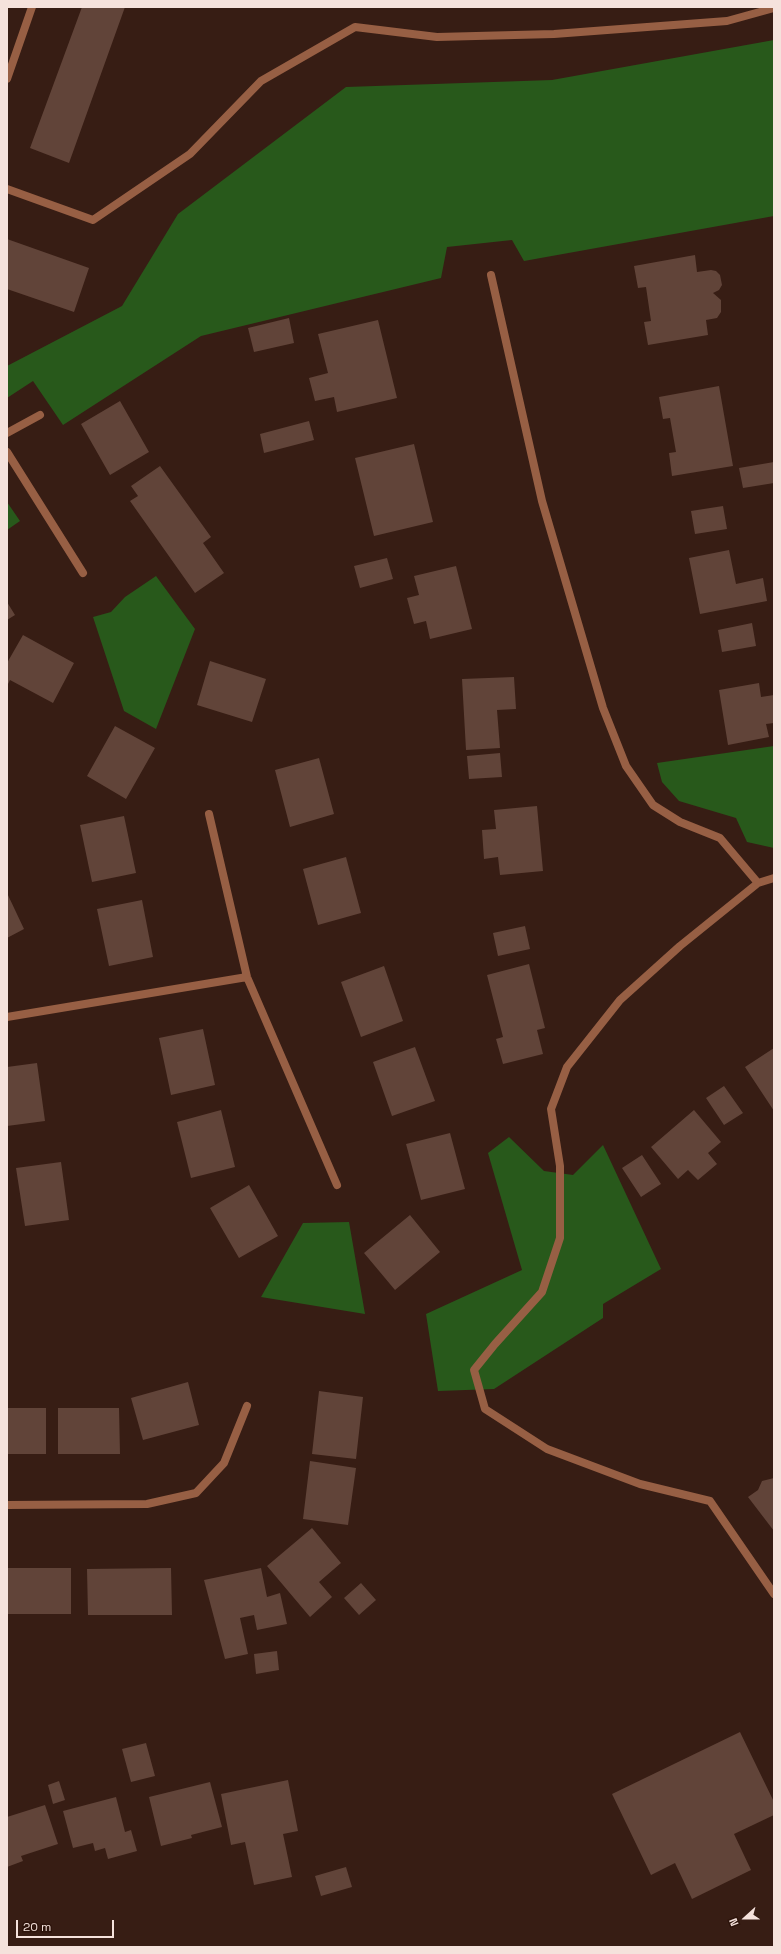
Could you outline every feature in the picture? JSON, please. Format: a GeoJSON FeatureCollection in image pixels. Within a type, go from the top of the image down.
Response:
{"type":"FeatureCollection","features":[{"type":"Feature","properties":{"kind":"street"},"geometry":{"type":"LineString","coordinates":[[7,79],[32,7]]}},
{"type":"Feature","properties":{"kind":"street"},"geometry":{"type":"LineString","coordinates":[[7,189],[93,220],[190,154],[261,81],[355,27],[437,38],[554,34],[727,20],[774,8]]}},
{"type":"Feature","properties":{"kind":"street"},"geometry":{"type":"LineString","coordinates":[[491,275],[542,501],[603,708],[626,766],[653,805],[680,822],[720,838],[758,883]]}},
{"type":"Feature","properties":{"kind":"street"},"geometry":{"type":"LineString","coordinates":[[7,433],[40,415]]}},
{"type":"Feature","properties":{"kind":"street"},"geometry":{"type":"LineString","coordinates":[[7,452],[83,573]]}},
{"type":"Feature","properties":{"kind":"street"},"geometry":{"type":"LineString","coordinates":[[209,814],[247,977],[337,1185]]}},
{"type":"Feature","properties":{"kind":"street"},"geometry":{"type":"LineString","coordinates":[[774,878],[758,883],[680,946],[620,1000],[567,1068],[551,1109],[560,1166],[560,1238],[542,1292],[495,1344],[474,1370],[485,1409],[547,1449],[640,1484],[710,1501],[774,1594]]}},
{"type":"Feature","properties":{"kind":"street"},"geometry":{"type":"LineString","coordinates":[[7,1016],[247,977]]}},
{"type":"Feature","properties":{"kind":"street"},"geometry":{"type":"LineString","coordinates":[[7,1505],[146,1504],[196,1493],[224,1463],[248,1406]]}},
{"type":"Feature","properties":{"kind":"green space"},"geometry":{"type":"Polygon","coordinates":[[[774,40],[774,216],[524,261],[512,240],[447,247],[441,278],[201,336],[63,425],[33,381],[7,398],[7,366],[122,306],[178,214],[346,87],[552,80],[774,40]]]}},
{"type":"Feature","properties":{"kind":"green space"},"geometry":{"type":"Polygon","coordinates":[[[7,502],[20,521],[7,530],[7,502]]]}},
{"type":"Feature","properties":{"kind":"green space"},"geometry":{"type":"Polygon","coordinates":[[[156,576],[195,629],[156,729],[124,711],[93,617],[111,612],[125,597],[156,576]]]}},
{"type":"Feature","properties":{"kind":"green space"},"geometry":{"type":"Polygon","coordinates":[[[774,746],[774,848],[747,842],[736,818],[679,801],[662,782],[657,763],[774,746]]]}},
{"type":"Feature","properties":{"kind":"green space"},"geometry":{"type":"Polygon","coordinates":[[[509,1137],[544,1171],[573,1175],[603,1145],[661,1269],[603,1304],[603,1318],[494,1389],[438,1391],[426,1314],[522,1270],[488,1153],[509,1137]]]}},
{"type":"Feature","properties":{"kind":"green space"},"geometry":{"type":"Polygon","coordinates":[[[349,1222],[365,1314],[261,1297],[303,1223],[349,1222]]]}},
{"type":"Feature","properties":{"kind":"building"},"geometry":{"type":"Polygon","coordinates":[[[82,7],[125,7],[69,163],[30,148],[82,7]]]}},
{"type":"Feature","properties":{"kind":"building"},"geometry":{"type":"Polygon","coordinates":[[[7,239],[89,268],[74,312],[7,289],[7,239]]]}},
{"type":"Feature","properties":{"kind":"building"},"geometry":{"type":"Polygon","coordinates":[[[695,255],[697,272],[711,270],[716,271],[720,275],[722,285],[719,290],[713,293],[721,300],[721,312],[717,318],[706,320],[708,335],[648,345],[644,322],[651,321],[646,287],[638,288],[634,266],[695,255]]]}},
{"type":"Feature","properties":{"kind":"building"},"geometry":{"type":"Polygon","coordinates":[[[289,318],[294,343],[254,352],[248,328],[289,318]]]}},
{"type":"Feature","properties":{"kind":"building"},"geometry":{"type":"Polygon","coordinates":[[[378,320],[397,398],[337,412],[334,397],[315,401],[309,378],[328,373],[318,334],[378,320]]]}},
{"type":"Feature","properties":{"kind":"building"},"geometry":{"type":"Polygon","coordinates":[[[719,386],[733,466],[672,476],[669,453],[676,452],[670,418],[663,419],[659,397],[719,386]]]}},
{"type":"Feature","properties":{"kind":"building"},"geometry":{"type":"Polygon","coordinates":[[[120,401],[149,452],[110,475],[81,424],[120,401]]]}},
{"type":"Feature","properties":{"kind":"building"},"geometry":{"type":"Polygon","coordinates":[[[309,421],[314,440],[264,453],[260,434],[309,421]]]}},
{"type":"Feature","properties":{"kind":"building"},"geometry":{"type":"Polygon","coordinates":[[[414,444],[433,522],[374,536],[355,458],[414,444]]]}},
{"type":"Feature","properties":{"kind":"building"},"geometry":{"type":"Polygon","coordinates":[[[774,462],[774,483],[743,488],[739,468],[774,462]]]}},
{"type":"Feature","properties":{"kind":"building"},"geometry":{"type":"Polygon","coordinates":[[[160,466],[211,537],[203,543],[224,573],[195,593],[130,501],[138,496],[131,486],[160,466]]]}},
{"type":"Feature","properties":{"kind":"building"},"geometry":{"type":"Polygon","coordinates":[[[723,506],[727,529],[695,534],[691,511],[723,506]]]}},
{"type":"Feature","properties":{"kind":"building"},"geometry":{"type":"Polygon","coordinates":[[[729,550],[736,584],[763,578],[767,601],[700,614],[689,558],[729,550]]]}},
{"type":"Feature","properties":{"kind":"building"},"geometry":{"type":"Polygon","coordinates":[[[387,558],[393,579],[360,588],[354,566],[387,558]]]}},
{"type":"Feature","properties":{"kind":"building"},"geometry":{"type":"Polygon","coordinates":[[[456,566],[472,629],[430,639],[426,621],[414,624],[407,598],[419,595],[414,576],[456,566]]]}},
{"type":"Feature","properties":{"kind":"building"},"geometry":{"type":"Polygon","coordinates":[[[7,602],[15,615],[7,620],[7,602]]]}},
{"type":"Feature","properties":{"kind":"building"},"geometry":{"type":"Polygon","coordinates":[[[752,623],[756,646],[722,652],[718,630],[752,623]]]}},
{"type":"Feature","properties":{"kind":"building"},"geometry":{"type":"Polygon","coordinates":[[[23,635],[74,663],[53,703],[10,680],[7,686],[7,663],[23,635]]]}},
{"type":"Feature","properties":{"kind":"building"},"geometry":{"type":"Polygon","coordinates":[[[210,661],[266,679],[252,722],[197,705],[210,661]]]}},
{"type":"Feature","properties":{"kind":"building"},"geometry":{"type":"Polygon","coordinates":[[[514,677],[516,709],[497,710],[500,748],[466,750],[462,679],[514,677]]]}},
{"type":"Feature","properties":{"kind":"building"},"geometry":{"type":"Polygon","coordinates":[[[759,683],[761,697],[774,695],[774,723],[766,724],[769,737],[728,745],[719,690],[759,683]]]}},
{"type":"Feature","properties":{"kind":"building"},"geometry":{"type":"Polygon","coordinates":[[[115,726],[155,748],[126,799],[87,776],[115,726]]]}},
{"type":"Feature","properties":{"kind":"building"},"geometry":{"type":"Polygon","coordinates":[[[500,753],[502,777],[469,779],[467,756],[500,753]]]}},
{"type":"Feature","properties":{"kind":"building"},"geometry":{"type":"Polygon","coordinates":[[[319,758],[334,814],[290,827],[275,770],[319,758]]]}},
{"type":"Feature","properties":{"kind":"building"},"geometry":{"type":"Polygon","coordinates":[[[537,806],[543,871],[500,875],[498,857],[484,859],[482,830],[496,829],[494,810],[537,806]]]}},
{"type":"Feature","properties":{"kind":"building"},"geometry":{"type":"Polygon","coordinates":[[[124,816],[136,873],[92,882],[80,825],[124,816]]]}},
{"type":"Feature","properties":{"kind":"building"},"geometry":{"type":"Polygon","coordinates":[[[346,857],[361,913],[318,925],[303,869],[346,857]]]}},
{"type":"Feature","properties":{"kind":"building"},"geometry":{"type":"Polygon","coordinates":[[[7,893],[24,929],[7,938],[7,893]]]}},
{"type":"Feature","properties":{"kind":"building"},"geometry":{"type":"Polygon","coordinates":[[[142,900],[153,957],[109,966],[97,909],[142,900]]]}},
{"type":"Feature","properties":{"kind":"building"},"geometry":{"type":"Polygon","coordinates":[[[525,926],[530,949],[498,956],[493,933],[525,926]]]}},
{"type":"Feature","properties":{"kind":"building"},"geometry":{"type":"Polygon","coordinates":[[[529,964],[545,1028],[537,1030],[543,1054],[503,1064],[496,1039],[503,1037],[487,975],[529,964]]]}},
{"type":"Feature","properties":{"kind":"building"},"geometry":{"type":"Polygon","coordinates":[[[384,966],[403,1021],[361,1037],[341,982],[384,966]]]}},
{"type":"Feature","properties":{"kind":"building"},"geometry":{"type":"Polygon","coordinates":[[[203,1029],[215,1085],[171,1095],[159,1038],[203,1029]]]}},
{"type":"Feature","properties":{"kind":"building"},"geometry":{"type":"Polygon","coordinates":[[[415,1047],[435,1101],[392,1116],[373,1062],[415,1047]]]}},
{"type":"Feature","properties":{"kind":"building"},"geometry":{"type":"Polygon","coordinates":[[[774,1048],[774,1111],[745,1067],[774,1048]]]}},
{"type":"Feature","properties":{"kind":"building"},"geometry":{"type":"Polygon","coordinates":[[[37,1063],[45,1121],[7,1126],[7,1067],[37,1063]]]}},
{"type":"Feature","properties":{"kind":"building"},"geometry":{"type":"Polygon","coordinates":[[[724,1086],[743,1113],[724,1125],[706,1098],[724,1086]]]}},
{"type":"Feature","properties":{"kind":"building"},"geometry":{"type":"Polygon","coordinates":[[[221,1110],[235,1167],[191,1178],[177,1122],[221,1110]]]}},
{"type":"Feature","properties":{"kind":"building"},"geometry":{"type":"Polygon","coordinates":[[[694,1110],[721,1142],[708,1153],[717,1164],[698,1180],[688,1170],[678,1179],[651,1147],[694,1110]]]}},
{"type":"Feature","properties":{"kind":"building"},"geometry":{"type":"Polygon","coordinates":[[[450,1133],[465,1189],[421,1200],[406,1144],[450,1133]]]}},
{"type":"Feature","properties":{"kind":"building"},"geometry":{"type":"Polygon","coordinates":[[[642,1155],[661,1184],[641,1197],[622,1168],[642,1155]]]}},
{"type":"Feature","properties":{"kind":"building"},"geometry":{"type":"Polygon","coordinates":[[[61,1162],[69,1220],[25,1226],[16,1168],[61,1162]]]}},
{"type":"Feature","properties":{"kind":"building"},"geometry":{"type":"Polygon","coordinates":[[[249,1185],[278,1236],[239,1258],[210,1208],[249,1185]]]}},
{"type":"Feature","properties":{"kind":"building"},"geometry":{"type":"Polygon","coordinates":[[[410,1215],[440,1252],[395,1290],[364,1253],[410,1215]]]}},
{"type":"Feature","properties":{"kind":"building"},"geometry":{"type":"Polygon","coordinates":[[[188,1382],[199,1425],[143,1440],[131,1398],[188,1382]]]}},
{"type":"Feature","properties":{"kind":"building"},"geometry":{"type":"Polygon","coordinates":[[[319,1391],[363,1397],[356,1459],[312,1454],[319,1391]]]}},
{"type":"Feature","properties":{"kind":"building"},"geometry":{"type":"Polygon","coordinates":[[[7,1408],[46,1408],[46,1454],[7,1454],[7,1408]]]}},
{"type":"Feature","properties":{"kind":"building"},"geometry":{"type":"Polygon","coordinates":[[[58,1408],[119,1408],[120,1454],[58,1454],[58,1408]]]}},
{"type":"Feature","properties":{"kind":"building"},"geometry":{"type":"Polygon","coordinates":[[[310,1461],[356,1468],[348,1525],[303,1519],[310,1461]]]}},
{"type":"Feature","properties":{"kind":"building"},"geometry":{"type":"Polygon","coordinates":[[[774,1478],[774,1531],[748,1497],[758,1490],[762,1481],[774,1478]]]}},
{"type":"Feature","properties":{"kind":"building"},"geometry":{"type":"Polygon","coordinates":[[[312,1528],[341,1563],[319,1582],[332,1597],[310,1617],[267,1566],[312,1528]]]}},
{"type":"Feature","properties":{"kind":"building"},"geometry":{"type":"Polygon","coordinates":[[[7,1568],[71,1568],[71,1614],[7,1614],[7,1568]]]}},
{"type":"Feature","properties":{"kind":"building"},"geometry":{"type":"Polygon","coordinates":[[[171,1568],[172,1615],[88,1615],[87,1569],[171,1568]]]}},
{"type":"Feature","properties":{"kind":"building"},"geometry":{"type":"Polygon","coordinates":[[[261,1568],[267,1597],[280,1593],[287,1624],[257,1630],[254,1615],[240,1618],[248,1654],[225,1659],[204,1580],[261,1568]]]}},
{"type":"Feature","properties":{"kind":"building"},"geometry":{"type":"Polygon","coordinates":[[[361,1583],[376,1600],[359,1615],[344,1598],[361,1583]]]}},
{"type":"Feature","properties":{"kind":"building"},"geometry":{"type":"Polygon","coordinates":[[[277,1651],[279,1670],[256,1674],[254,1654],[277,1651]]]}},
{"type":"Feature","properties":{"kind":"building"},"geometry":{"type":"Polygon","coordinates":[[[740,1732],[774,1802],[774,1815],[734,1834],[751,1870],[692,1899],[675,1863],[651,1875],[612,1794],[740,1732]]]}},
{"type":"Feature","properties":{"kind":"building"},"geometry":{"type":"Polygon","coordinates":[[[146,1743],[155,1776],[131,1782],[122,1749],[146,1743]]]}},
{"type":"Feature","properties":{"kind":"building"},"geometry":{"type":"Polygon","coordinates":[[[288,1780],[298,1831],[283,1834],[292,1877],[254,1885],[245,1842],[231,1845],[221,1794],[288,1780]]]}},
{"type":"Feature","properties":{"kind":"building"},"geometry":{"type":"Polygon","coordinates":[[[59,1781],[65,1800],[53,1804],[48,1785],[59,1781]]]}},
{"type":"Feature","properties":{"kind":"building"},"geometry":{"type":"Polygon","coordinates":[[[210,1782],[222,1827],[191,1835],[192,1838],[161,1846],[149,1797],[210,1782]]]}},
{"type":"Feature","properties":{"kind":"building"},"geometry":{"type":"Polygon","coordinates":[[[116,1797],[125,1832],[131,1830],[137,1851],[108,1859],[105,1848],[95,1851],[93,1843],[73,1848],[63,1811],[116,1797]]]}},
{"type":"Feature","properties":{"kind":"building"},"geometry":{"type":"Polygon","coordinates":[[[45,1805],[58,1844],[21,1856],[23,1861],[7,1867],[7,1817],[45,1805]]]}},
{"type":"Feature","properties":{"kind":"building"},"geometry":{"type":"Polygon","coordinates":[[[346,1867],[352,1887],[321,1896],[315,1876],[346,1867]]]}}]}
